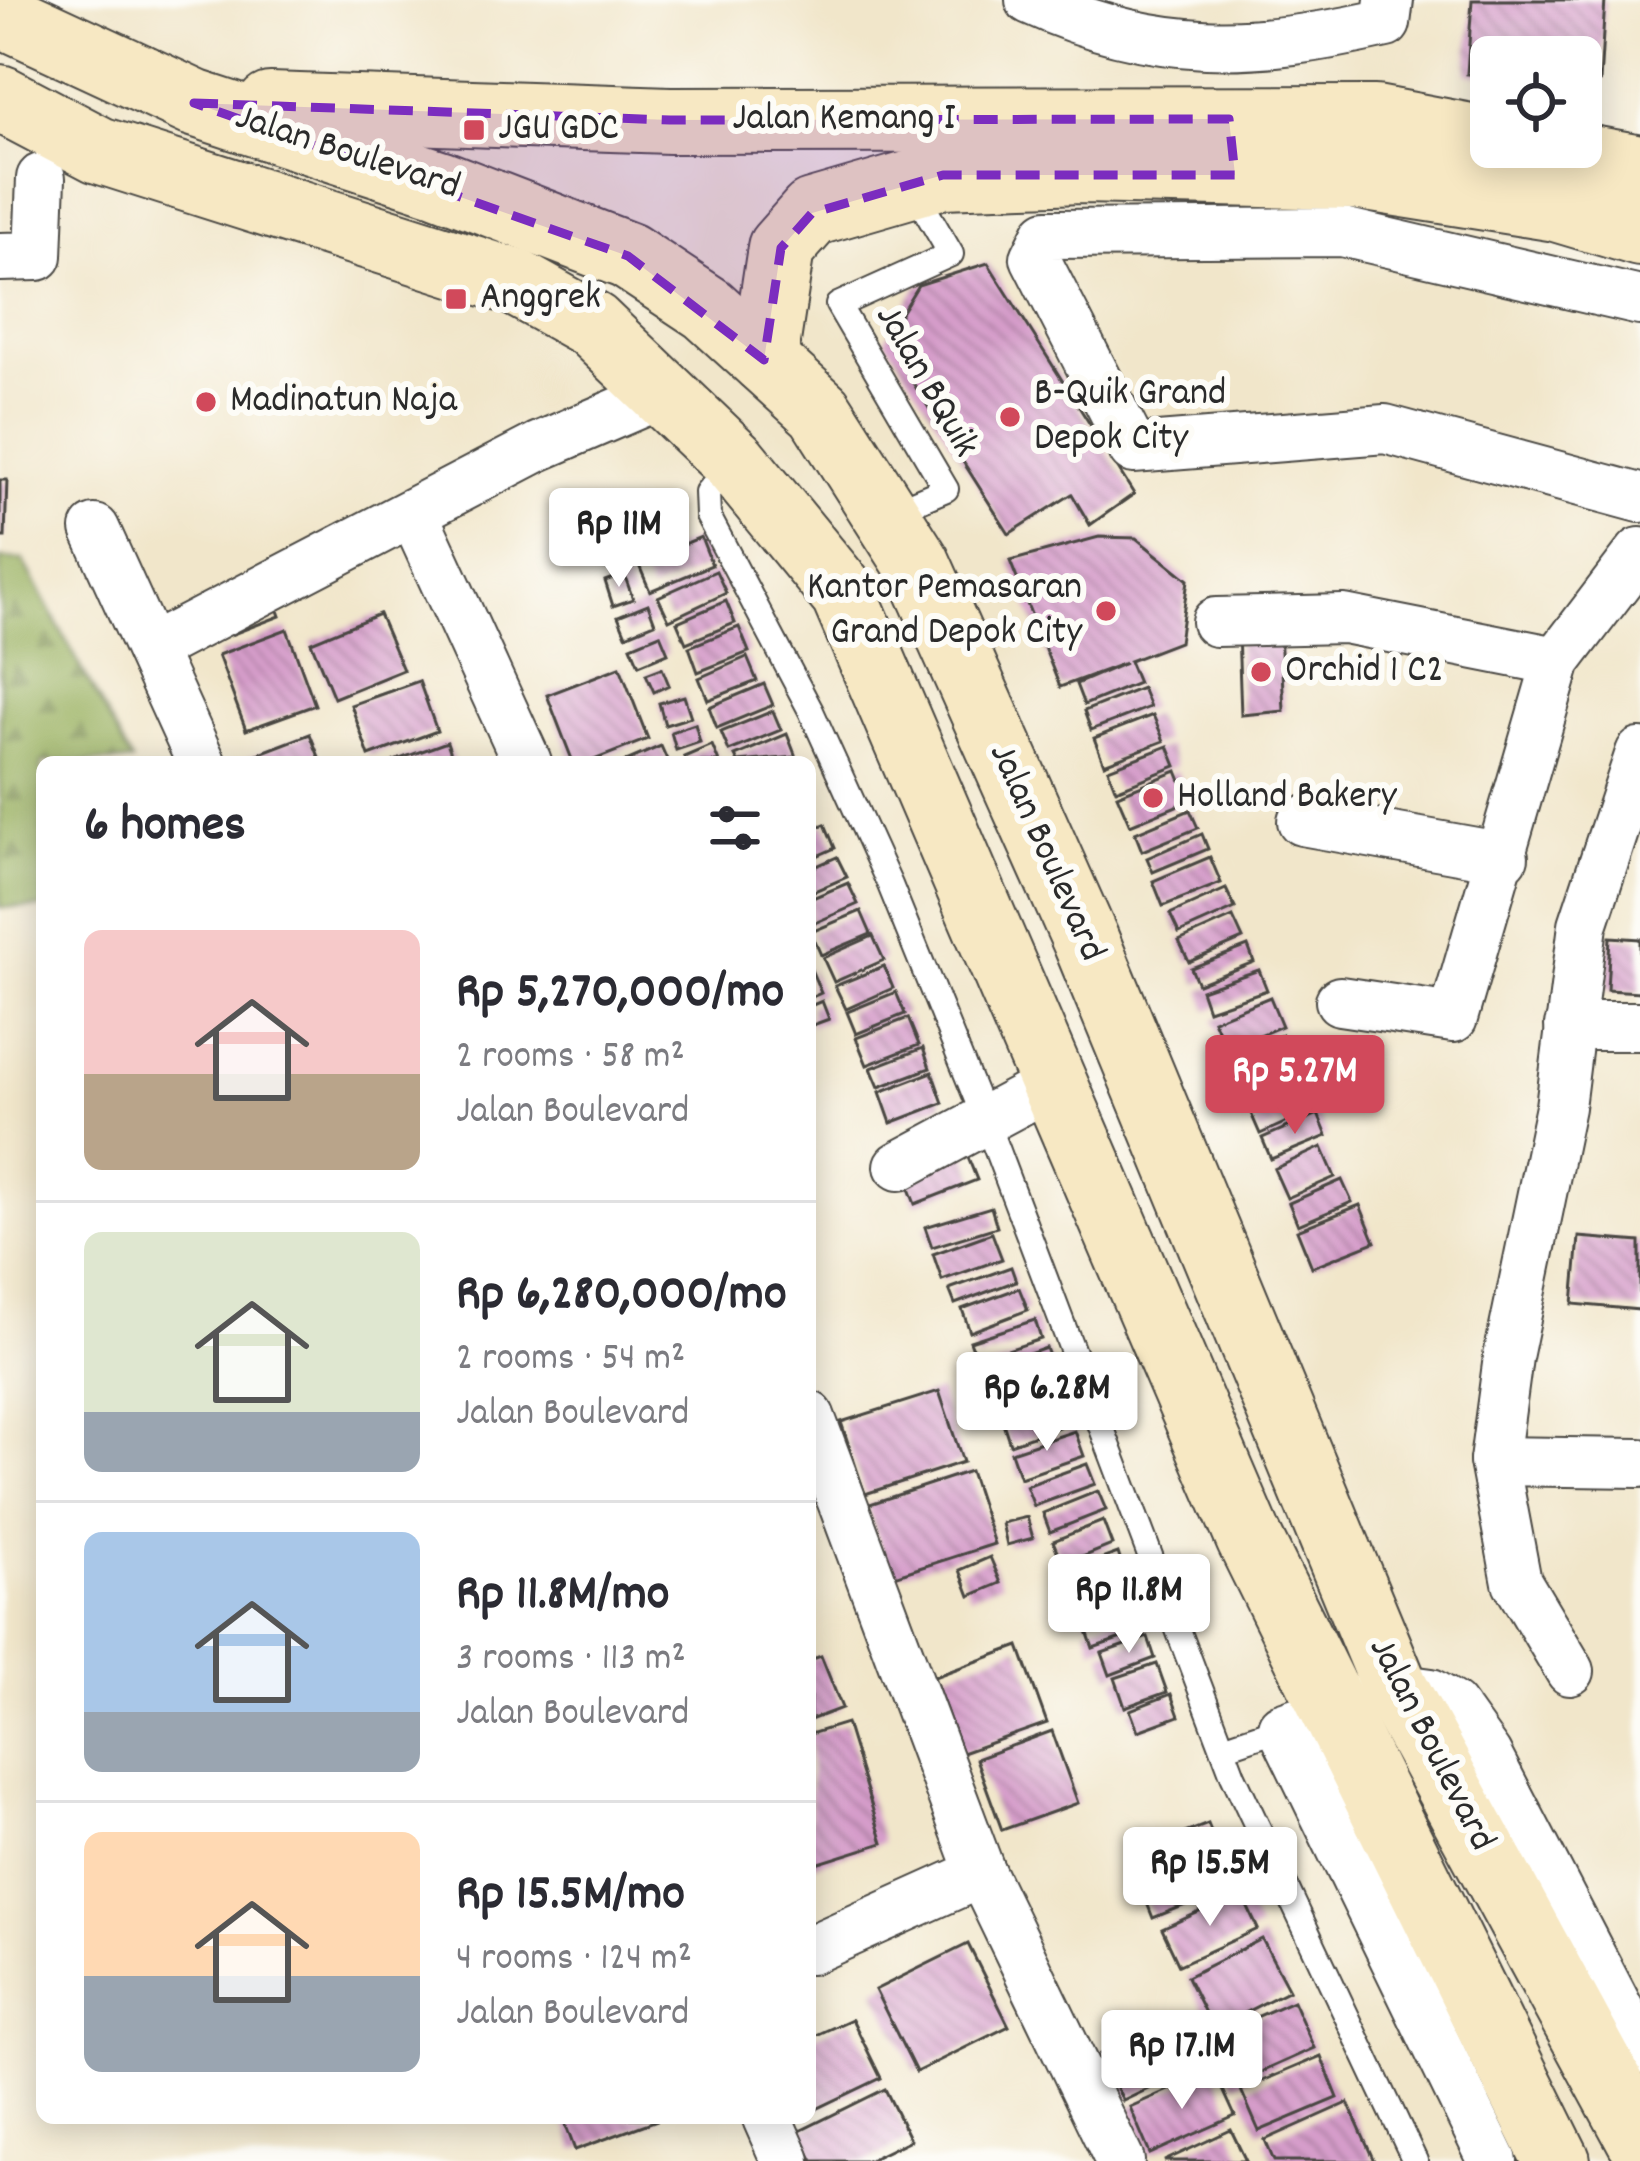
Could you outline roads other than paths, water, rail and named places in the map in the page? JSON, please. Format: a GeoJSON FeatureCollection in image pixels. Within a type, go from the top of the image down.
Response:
{"type":"FeatureCollection","features":[{"type":"Feature","properties":{"kind":"main road","name":"Jalan Boulevard"},"geometry":{"type":"LineString","coordinates":[[0,14],[194,104],[439,183],[628,256],[708,309],[820,411],[916,563],[1085,939],[1395,1688],[1639,2132]]}},
{"type":"Feature","properties":{"kind":"main road","name":"Jalan Boulevard"},"geometry":{"type":"LineString","coordinates":[[0,98],[99,150],[517,284],[592,325],[734,461],[844,595],[1249,1538],[1306,1719],[1557,2161]]}},
{"type":"Feature","properties":{"kind":"main road","name":"Jalan Kemang I"},"geometry":{"type":"LineString","coordinates":[[194,104],[670,120],[1232,147],[1353,176],[1556,208],[1640,233]]}},
{"type":"Feature","properties":{"kind":"main road","name":"Jalan Kemang I"},"geometry":{"type":"LineString","coordinates":[[764,360],[781,248],[812,213],[943,175],[1001,173],[1232,147],[1375,119],[1470,137]]}},
{"type":"Feature","properties":{"kind":"main road"},"geometry":{"type":"LineString","coordinates":[[1602,161],[1640,168]]}},
{"type":"Feature","properties":{"kind":"street"},"geometry":{"type":"LineString","coordinates":[[1030,0],[1150,43],[1217,46],[1306,20],[1386,23],[1388,0]]}},
{"type":"Feature","properties":{"kind":"street"},"geometry":{"type":"LineString","coordinates":[[1217,46],[1232,147]]}},
{"type":"Feature","properties":{"kind":"street"},"geometry":{"type":"LineString","coordinates":[[0,257],[38,256],[20,181],[99,150]]}},
{"type":"Feature","properties":{"kind":"street"},"geometry":{"type":"LineString","coordinates":[[1001,173],[1035,258],[1133,448],[1385,429],[1640,498]]}},
{"type":"Feature","properties":{"kind":"street"},"geometry":{"type":"LineString","coordinates":[[1035,258],[1047,234],[1342,232],[1640,301]]}},
{"type":"Feature","properties":{"kind":"street"},"geometry":{"type":"LineString","coordinates":[[150,649],[538,447],[666,392]]}},
{"type":"Feature","properties":{"kind":"street"},"geometry":{"type":"LineString","coordinates":[[413,514],[524,756]]}},
{"type":"Feature","properties":{"kind":"street"},"geometry":{"type":"LineString","coordinates":[[95,529],[198,756]]}},
{"type":"Feature","properties":{"kind":"street"},"geometry":{"type":"LineString","coordinates":[[1340,1001],[1453,1018],[1558,661],[1640,552]]}},
{"type":"Feature","properties":{"kind":"street"},"geometry":{"type":"LineString","coordinates":[[1216,622],[1344,619],[1558,661]]}},
{"type":"Feature","properties":{"kind":"street"},"geometry":{"type":"LineString","coordinates":[[1570,1671],[1517,1582],[1494,1461],[1508,1357],[1560,1107],[1583,925],[1640,754]]}},
{"type":"Feature","properties":{"kind":"street"},"geometry":{"type":"LineString","coordinates":[[1302,820],[1504,857]]}},
{"type":"Feature","properties":{"kind":"street"},"geometry":{"type":"LineString","coordinates":[[1569,1026],[1640,1026]]}},
{"type":"Feature","properties":{"kind":"street"},"geometry":{"type":"LineString","coordinates":[[899,1166],[1052,1084]]}},
{"type":"Feature","properties":{"kind":"street"},"geometry":{"type":"LineString","coordinates":[[816,1433],[981,1874],[1120,2161]]}},
{"type":"Feature","properties":{"kind":"street"},"geometry":{"type":"LineString","coordinates":[[1494,1461],[1640,1463]]}},
{"type":"Feature","properties":{"kind":"street"},"geometry":{"type":"LineString","coordinates":[[1493,2161],[1306,1719],[1395,1688],[1430,1693],[1452,1706],[1479,1743],[1640,2050]]}},
{"type":"Feature","properties":{"kind":"street"},"geometry":{"type":"LineString","coordinates":[[816,1948],[981,1874]]}},
{"type":"Feature","properties":{"kind":"street"},"geometry":{"type":"LineString","coordinates":[[770,2124],[786,2161]]}},
{"type":"Feature","properties":{"kind":"lane","name":"Jalan BQuik"},"geometry":{"type":"LineString","coordinates":[[883,515],[946,489],[838,305],[951,254],[911,184]]}},
{"type":"Feature","properties":{"kind":"lane"},"geometry":{"type":"LineString","coordinates":[[734,461],[707,492],[708,516],[812,711],[986,1122],[1223,1747],[1414,2161]]}},
{"type":"Feature","properties":{"kind":"lane"},"geometry":{"type":"LineString","coordinates":[[1223,1747],[1306,1719]]}},
{"type":"Feature","properties":{"kind":"place","name":"JGU GDC"},"geometry":{"type":"Point","coordinates":[474,130]}},
{"type":"Feature","properties":{"kind":"place","name":"Anggrek"},"geometry":{"type":"Point","coordinates":[456,299]}},
{"type":"Feature","properties":{"kind":"place","name":"Madinatun Naja"},"geometry":{"type":"Point","coordinates":[206,402]}},
{"type":"Feature","properties":{"kind":"place","name":"B-Quik Grand Depok City"},"geometry":{"type":"Point","coordinates":[1010,417]}},
{"type":"Feature","properties":{"kind":"place","name":"Kantor Pemasaran Grand Depok City"},"geometry":{"type":"Point","coordinates":[1106,611]}},
{"type":"Feature","properties":{"kind":"place","name":"Orchid 1 C2"},"geometry":{"type":"Point","coordinates":[1261,672]}},
{"type":"Feature","properties":{"kind":"place","name":"Holland Bakery"},"geometry":{"type":"Point","coordinates":[1153,798]}}]}
